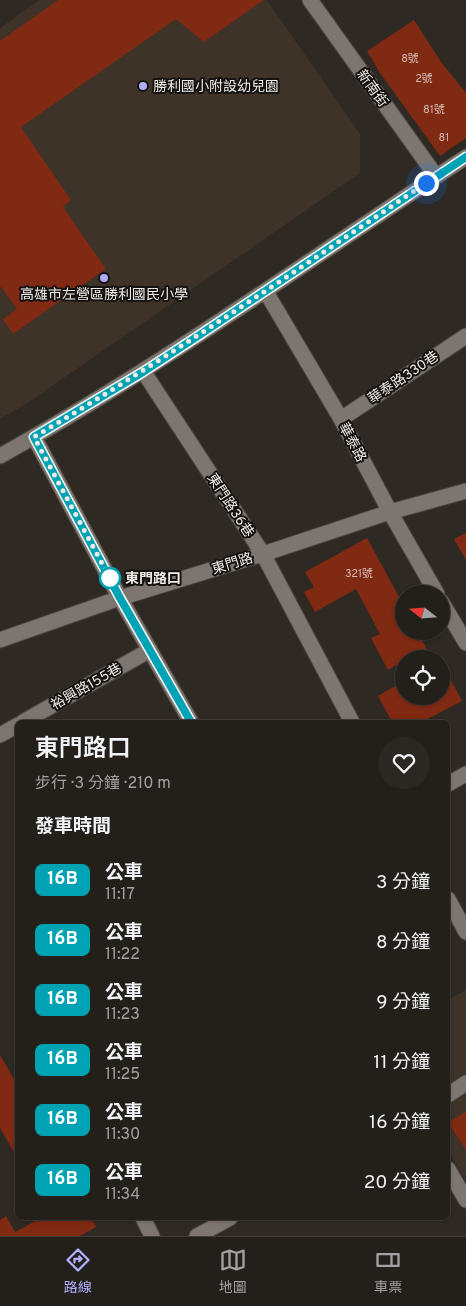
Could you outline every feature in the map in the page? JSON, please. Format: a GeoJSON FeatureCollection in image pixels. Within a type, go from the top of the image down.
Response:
{"type":"FeatureCollection","features":[{"type":"Feature","properties":{"kind":"street","name":"新南街"},"geometry":{"type":"LineString","coordinates":[[310,0],[436,176]]}},
{"type":"Feature","properties":{"kind":"street"},"geometry":{"type":"LineString","coordinates":[[0,456],[143,372],[266,292],[466,157]]}},
{"type":"Feature","properties":{"kind":"street","name":"華泰路"},"geometry":{"type":"LineString","coordinates":[[266,292],[341,419],[390,512],[432,585]]}},
{"type":"Feature","properties":{"kind":"street","name":"華泰路330巷"},"geometry":{"type":"LineString","coordinates":[[341,419],[466,336]]}},
{"type":"Feature","properties":{"kind":"street","name":"東門路36巷"},"geometry":{"type":"LineString","coordinates":[[143,372],[263,554],[351,720]]}},
{"type":"Feature","properties":{"kind":"street"},"geometry":{"type":"LineString","coordinates":[[34,437],[120,598],[190,720]]}},
{"type":"Feature","properties":{"kind":"street","name":"東門路"},"geometry":{"type":"LineString","coordinates":[[0,640],[120,598],[390,512],[466,491]]}},
{"type":"Feature","properties":{"kind":"street"},"geometry":{"type":"LineString","coordinates":[[450,615],[464,636]]}},
{"type":"Feature","properties":{"kind":"street","name":"裕興路155巷"},"geometry":{"type":"LineString","coordinates":[[26,720],[150,650]]}},
{"type":"Feature","properties":{"kind":"street"},"geometry":{"type":"LineString","coordinates":[[0,735],[15,727]]}},
{"type":"Feature","properties":{"kind":"street"},"geometry":{"type":"LineString","coordinates":[[450,783],[466,774]]}},
{"type":"Feature","properties":{"kind":"street"},"geometry":{"type":"LineString","coordinates":[[450,903],[466,932]]}},
{"type":"Feature","properties":{"kind":"street"},"geometry":{"type":"LineString","coordinates":[[450,1094],[466,1083]]}},
{"type":"Feature","properties":{"kind":"street"},"geometry":{"type":"LineString","coordinates":[[450,1172],[466,1200]]}},
{"type":"Feature","properties":{"kind":"street"},"geometry":{"type":"LineString","coordinates":[[144,1220],[152,1236]]}},
{"type":"Feature","properties":{"kind":"street"},"geometry":{"type":"LineString","coordinates":[[197,1236],[226,1220]]}},
{"type":"Feature","properties":{"kind":"shaded area","name":"高雄市左營區勝利國民小學"},"geometry":{"type":"Polygon","coordinates":[[[39,0],[267,0],[360,134],[360,173],[23,406],[0,418],[0,28],[39,0]]]}},
{"type":"Feature","properties":{"kind":"shaded area"},"geometry":{"type":"Polygon","coordinates":[[[466,990],[466,1182],[450,1153],[450,999],[466,990]]]}},
{"type":"Feature","properties":{"kind":"building"},"geometry":{"type":"Polygon","coordinates":[[[58,0],[264,0],[204,42],[176,19],[21,127],[71,200],[63,207],[106,269],[13,334],[3,319],[17,309],[0,287],[0,41],[58,0]]]}},
{"type":"Feature","properties":{"kind":"building"},"geometry":{"type":"Polygon","coordinates":[[[414,20],[441,62],[466,93],[466,138],[440,156],[380,73],[367,51],[414,20]]]}},
{"type":"Feature","properties":{"kind":"building"},"geometry":{"type":"Polygon","coordinates":[[[466,533],[466,560],[454,539],[466,533]]]}},
{"type":"Feature","properties":{"kind":"building"},"geometry":{"type":"Polygon","coordinates":[[[367,538],[395,589],[395,640],[422,640],[427,650],[395,650],[395,666],[388,670],[371,638],[380,634],[356,589],[315,612],[304,592],[314,587],[305,572],[367,538]]]}},
{"type":"Feature","properties":{"kind":"building"},"geometry":{"type":"Polygon","coordinates":[[[450,679],[462,701],[426,720],[391,720],[378,696],[395,686],[395,705],[450,705],[450,679]]]}},
{"type":"Feature","properties":{"kind":"building"},"geometry":{"type":"Polygon","coordinates":[[[0,1055],[15,1081],[15,1154],[0,1128],[0,1055]]]}},
{"type":"Feature","properties":{"kind":"building"},"geometry":{"type":"Polygon","coordinates":[[[466,1112],[466,1150],[450,1125],[450,1121],[466,1112]]]}},
{"type":"Feature","properties":{"kind":"building"},"geometry":{"type":"Polygon","coordinates":[[[6,1216],[15,1232],[37,1220],[92,1220],[96,1227],[80,1236],[0,1236],[0,1220],[6,1216]]]}},
{"type":"Feature","properties":{"kind":"bus line","name":"16B"},"geometry":{"type":"LineString","coordinates":[[190,720],[120,598],[34,437],[143,372],[266,292],[466,157]]}},
{"type":"Feature","properties":{"kind":"place","name":"勝利國小附設幼兒園"},"geometry":{"type":"Point","coordinates":[143,86]}},
{"type":"Feature","properties":{"kind":"place","name":"高雄市左營區勝利國民小學"},"geometry":{"type":"Point","coordinates":[104,278]}},
{"type":"Feature","properties":{"kind":"place","name":"東門路口"},"geometry":{"type":"Point","coordinates":[110,578]}},
{"type":"Feature","properties":{"kind":"route"},"geometry":{"type":"LineString","coordinates":[[110,578],[112,582],[34,437],[143,372],[266,292],[426,183]]}}]}
